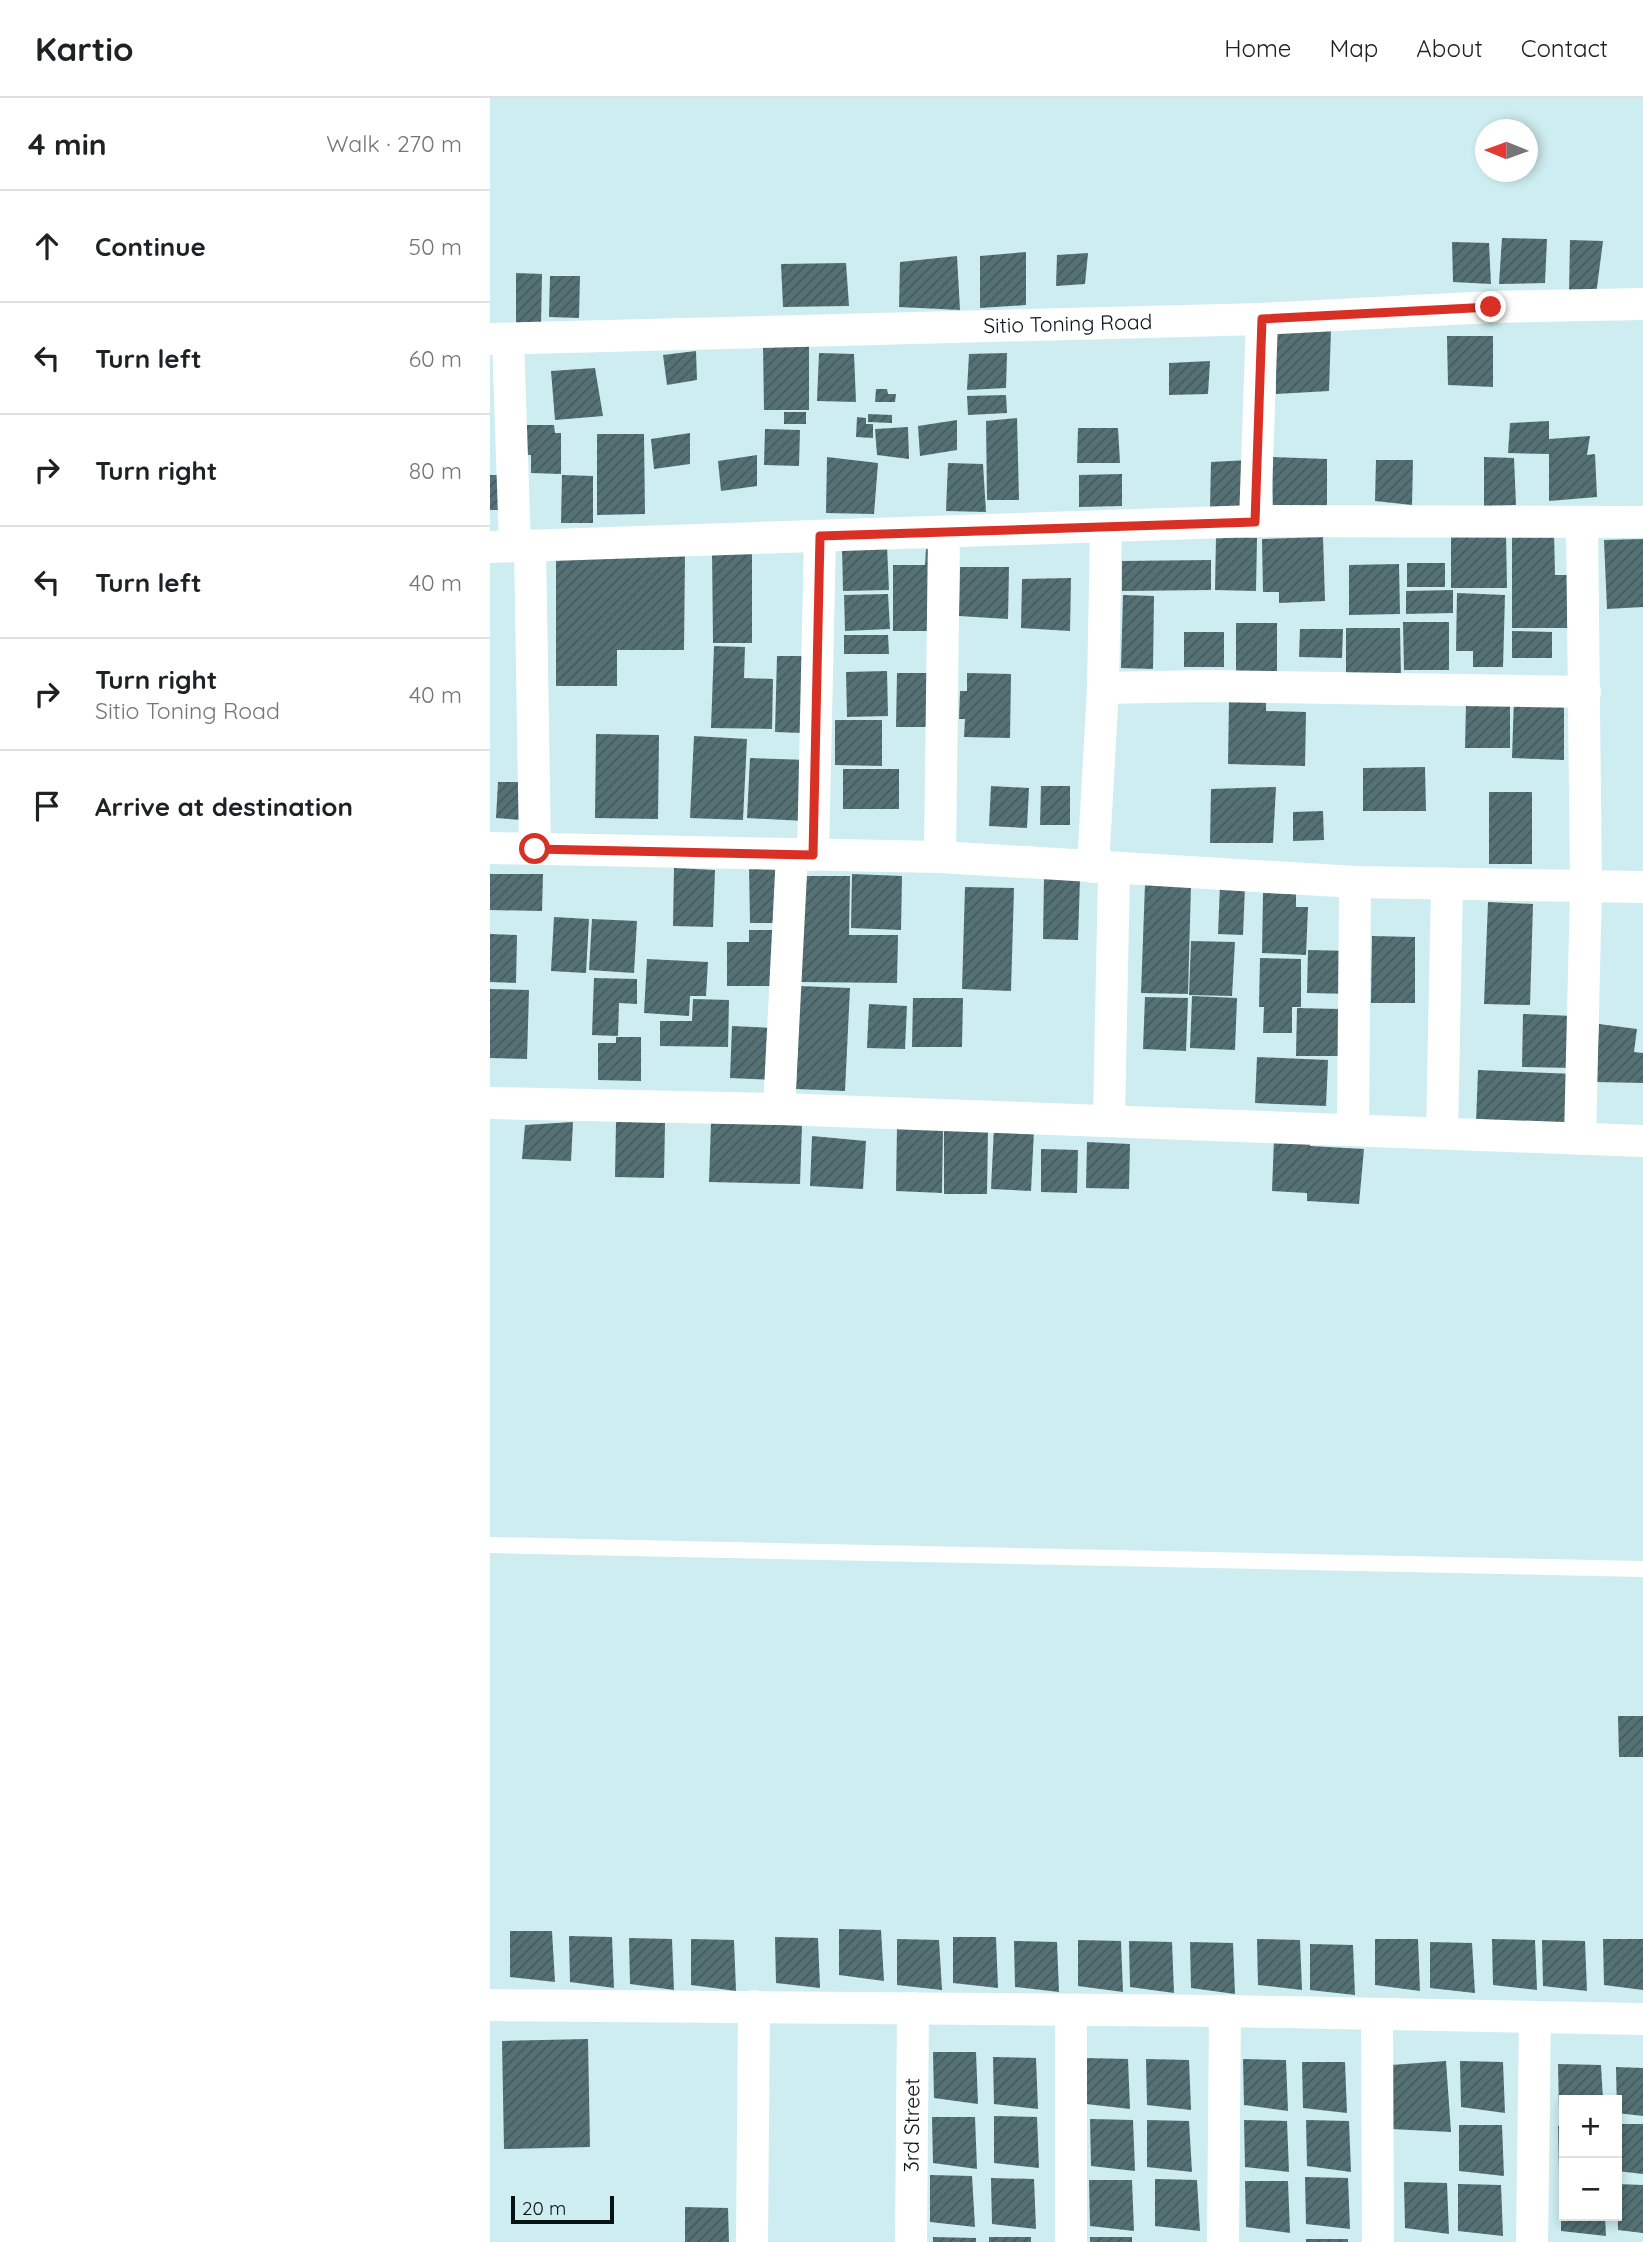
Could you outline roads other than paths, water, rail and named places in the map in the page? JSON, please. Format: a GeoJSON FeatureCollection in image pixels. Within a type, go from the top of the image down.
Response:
{"type":"FeatureCollection","features":[{"type":"Feature","properties":{"kind":"street","name":"Sitio Toning Road"},"geometry":{"type":"LineString","coordinates":[[499,339],[1262,319],[1491,307],[1643,304]]}},
{"type":"Feature","properties":{"kind":"street"},"geometry":{"type":"LineString","coordinates":[[1255,522],[1262,319]]}},
{"type":"Feature","properties":{"kind":"street"},"geometry":{"type":"LineString","coordinates":[[499,339],[535,849]]}},
{"type":"Feature","properties":{"kind":"street"},"geometry":{"type":"LineString","coordinates":[[512,547],[1255,522],[1643,522]]}},
{"type":"Feature","properties":{"kind":"street"},"geometry":{"type":"LineString","coordinates":[[1580,1139],[1586,887],[1582,523]]}},
{"type":"Feature","properties":{"kind":"street"},"geometry":{"type":"LineString","coordinates":[[1106,526],[1103,867],[1109,1121]]}},
{"type":"Feature","properties":{"kind":"street"},"geometry":{"type":"LineString","coordinates":[[940,857],[944,532]]}},
{"type":"Feature","properties":{"kind":"street"},"geometry":{"type":"LineString","coordinates":[[779,1109],[802,854],[820,536]]}},
{"type":"Feature","properties":{"kind":"street"},"geometry":{"type":"LineString","coordinates":[[1103,688],[1205,685],[1585,692]]}},
{"type":"Feature","properties":{"kind":"street"},"geometry":{"type":"LineString","coordinates":[[490,848],[940,857],[1355,883],[1643,887]]}},
{"type":"Feature","properties":{"kind":"street"},"geometry":{"type":"LineString","coordinates":[[1353,1130],[1355,883]]}},
{"type":"Feature","properties":{"kind":"street"},"geometry":{"type":"LineString","coordinates":[[1442,1133],[1447,885]]}},
{"type":"Feature","properties":{"kind":"street"},"geometry":{"type":"LineString","coordinates":[[490,1103],[779,1109],[1643,1141]]}},
{"type":"Feature","properties":{"kind":"street"},"geometry":{"type":"LineString","coordinates":[[490,2005],[1225,2011],[1643,2019]]}},
{"type":"Feature","properties":{"kind":"street"},"geometry":{"type":"LineString","coordinates":[[752,2242],[754,2006]]}},
{"type":"Feature","properties":{"kind":"street","name":"3rd Street"},"geometry":{"type":"LineString","coordinates":[[911,2242],[913,2008]]}},
{"type":"Feature","properties":{"kind":"street"},"geometry":{"type":"LineString","coordinates":[[1071,2010],[1071,2242]]}},
{"type":"Feature","properties":{"kind":"street"},"geometry":{"type":"LineString","coordinates":[[1223,2242],[1225,2011]]}},
{"type":"Feature","properties":{"kind":"street"},"geometry":{"type":"LineString","coordinates":[[1377,2015],[1378,2242]]}},
{"type":"Feature","properties":{"kind":"street"},"geometry":{"type":"LineString","coordinates":[[1532,2242],[1535,2017]]}},
{"type":"Feature","properties":{"kind":"lane"},"geometry":{"type":"LineString","coordinates":[[490,1545],[1643,1569]]}}]}
